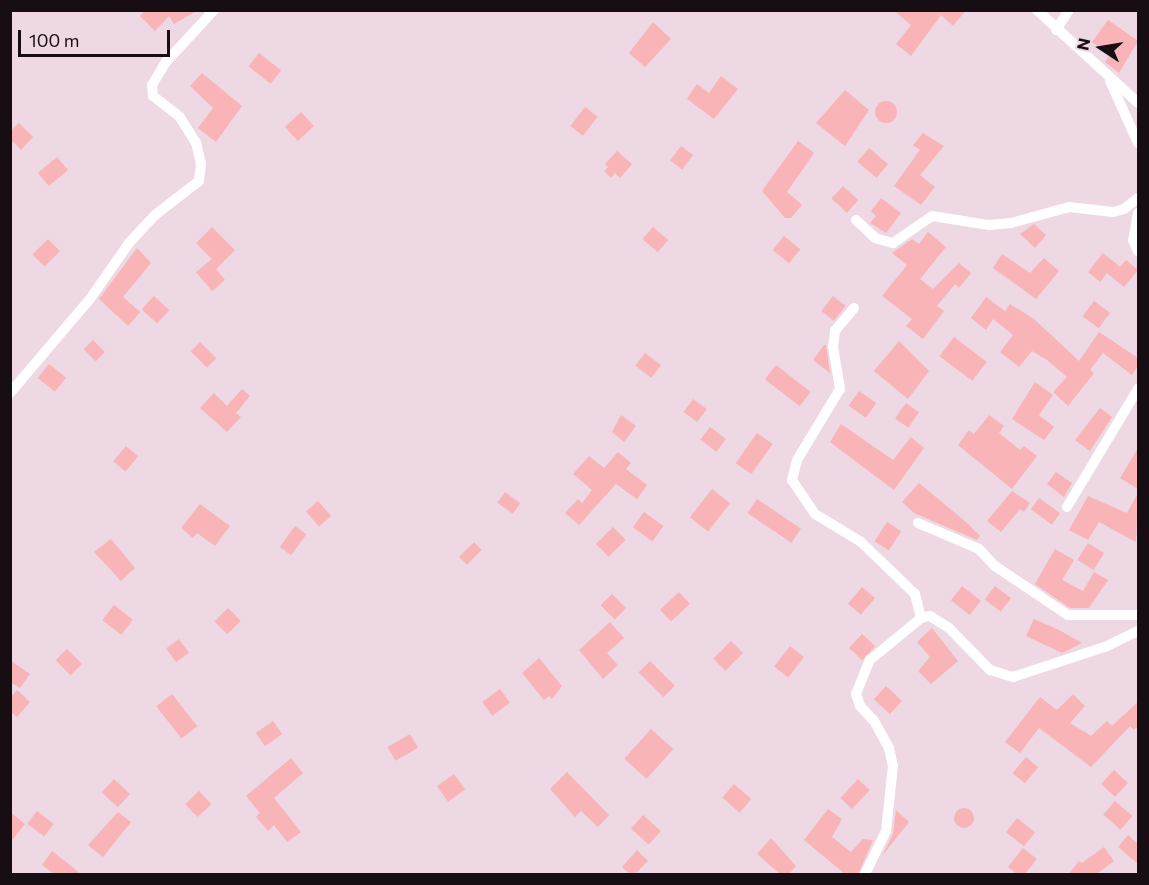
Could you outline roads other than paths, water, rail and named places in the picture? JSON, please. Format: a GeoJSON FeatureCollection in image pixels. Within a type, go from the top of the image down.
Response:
{"type":"FeatureCollection","features":[{"type":"Feature","properties":{"kind":"street"},"geometry":{"type":"LineString","coordinates":[[10,393],[90,299],[129,243],[155,215],[199,181],[201,164],[196,143],[180,117],[153,96],[152,85],[166,62],[214,10]]}},
{"type":"Feature","properties":{"kind":"street"},"geometry":{"type":"LineString","coordinates":[[1036,10],[1138,103]]}},
{"type":"Feature","properties":{"kind":"street"},"geometry":{"type":"LineString","coordinates":[[1056,30],[1069,10]]}},
{"type":"Feature","properties":{"kind":"street"},"geometry":{"type":"LineString","coordinates":[[1110,79],[1138,143]]}},
{"type":"Feature","properties":{"kind":"street"},"geometry":{"type":"LineString","coordinates":[[856,220],[875,238],[893,243],[932,216],[989,225],[1011,223],[1069,207],[1113,212],[1124,209],[1138,198]]}},
{"type":"Feature","properties":{"kind":"street"},"geometry":{"type":"LineString","coordinates":[[1138,213],[1133,240],[1138,251]]}},
{"type":"Feature","properties":{"kind":"street"},"geometry":{"type":"LineString","coordinates":[[854,308],[835,331],[833,347],[840,389],[797,460],[792,480],[815,514],[861,542],[915,594],[921,618]]}},
{"type":"Feature","properties":{"kind":"street"},"geometry":{"type":"LineString","coordinates":[[1067,507],[1138,388]]}},
{"type":"Feature","properties":{"kind":"street"},"geometry":{"type":"LineString","coordinates":[[918,523],[979,549],[994,566],[1068,615],[1138,615]]}},
{"type":"Feature","properties":{"kind":"street"},"geometry":{"type":"LineString","coordinates":[[865,874],[886,831],[894,766],[889,748],[874,721],[860,706],[856,694],[870,660],[921,618],[939,619],[990,670],[1013,676],[1105,647],[1138,631]]}}]}
